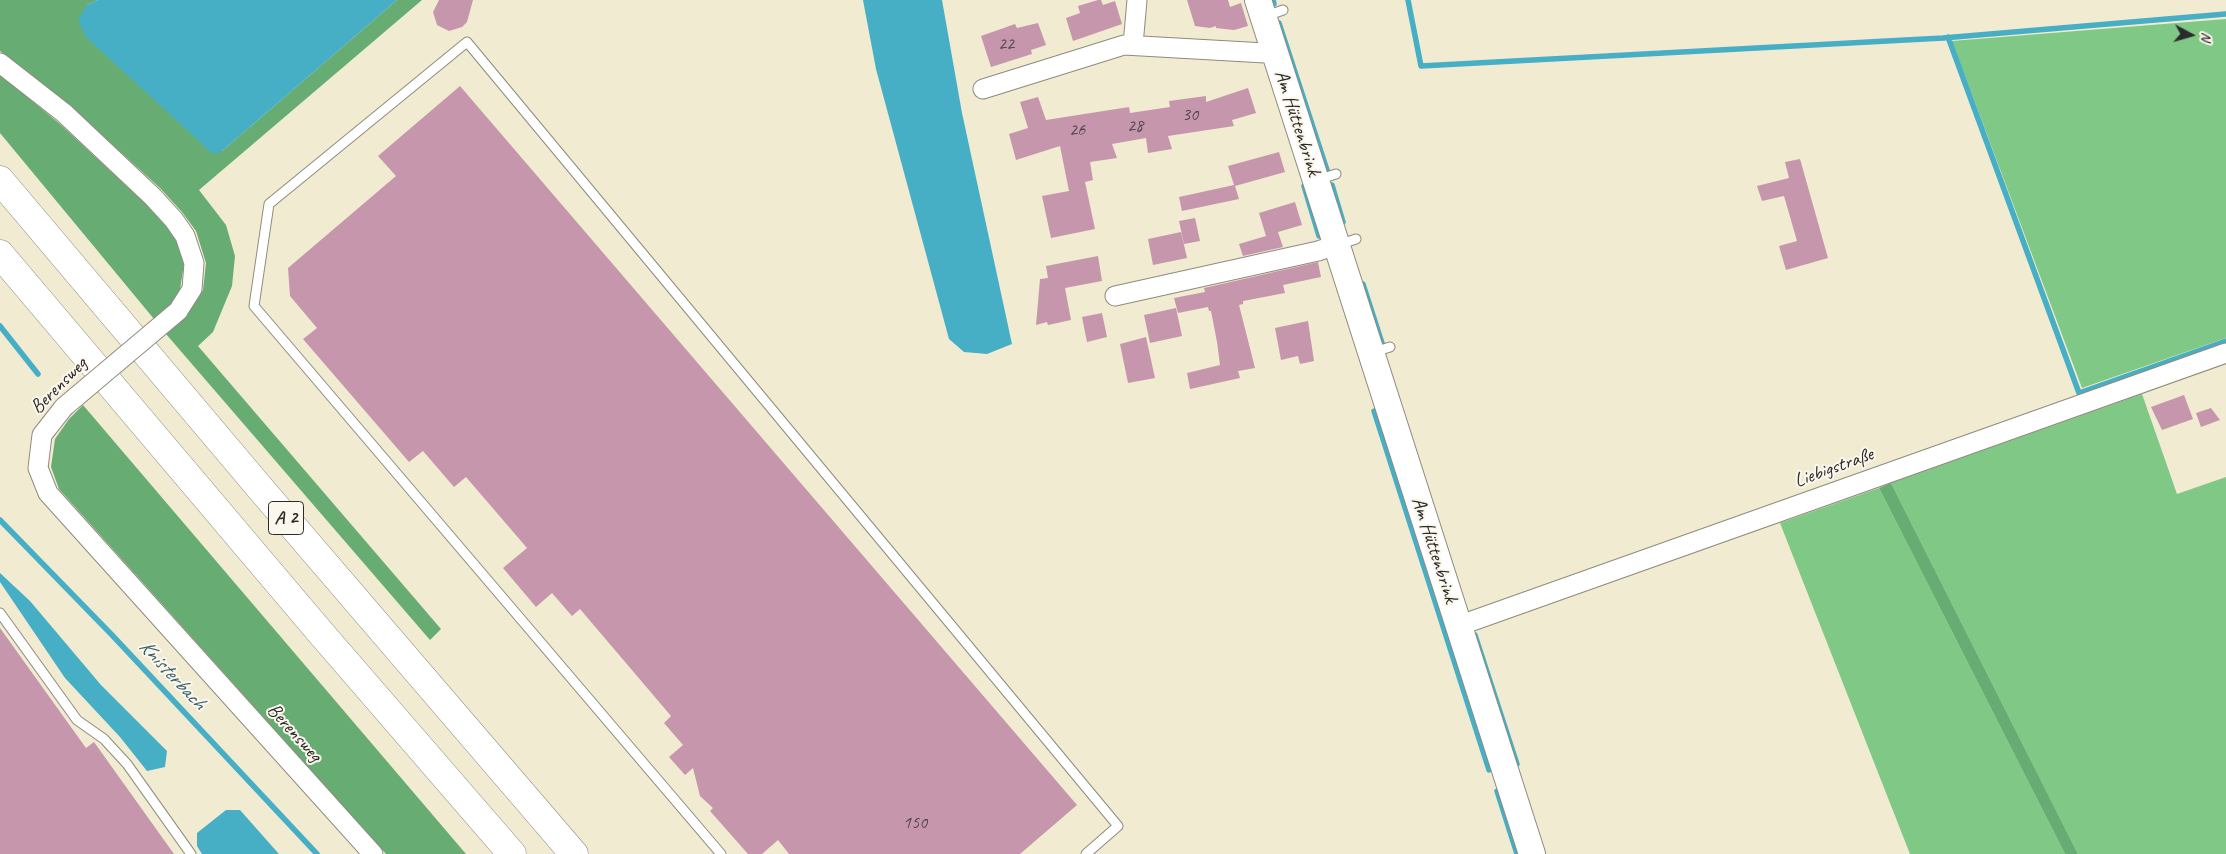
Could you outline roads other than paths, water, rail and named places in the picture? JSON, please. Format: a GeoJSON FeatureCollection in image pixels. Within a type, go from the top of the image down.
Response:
{"type":"FeatureCollection","features":[{"type":"Feature","properties":{"kind":"highway","name":"A 2"},"geometry":{"type":"LineString","coordinates":[[0,180],[235,459],[574,854]]}},
{"type":"Feature","properties":{"kind":"highway","name":"A 2"},"geometry":{"type":"LineString","coordinates":[[0,254],[301,610],[512,854]]}},
{"type":"Feature","properties":{"kind":"street"},"geometry":{"type":"LineString","coordinates":[[1133,45],[1137,0]]}},
{"type":"Feature","properties":{"kind":"street","name":"Am Hüttenbrink"},"geometry":{"type":"LineString","coordinates":[[1268,9],[1274,50],[1326,177],[1381,350],[1458,626],[1532,854]]}},
{"type":"Feature","properties":{"kind":"street"},"geometry":{"type":"LineString","coordinates":[[983,89],[1124,45],[1264,54],[1274,50]]}},
{"type":"Feature","properties":{"kind":"street","name":"Berensweg"},"geometry":{"type":"LineString","coordinates":[[0,63],[64,114],[153,197],[174,220],[185,236],[194,263],[192,289],[178,311],[64,407],[42,435],[38,468],[48,493],[373,854]]}},
{"type":"Feature","properties":{"kind":"street"},"geometry":{"type":"LineString","coordinates":[[1115,296],[1346,242]]}},
{"type":"Feature","properties":{"kind":"street","name":"Liebigstraße"},"geometry":{"type":"LineString","coordinates":[[1458,626],[2226,353]]}},
{"type":"Feature","properties":{"kind":"lane"},"geometry":{"type":"LineString","coordinates":[[721,854],[254,306],[269,204],[468,42],[1118,826],[1086,854]]}},
{"type":"Feature","properties":{"kind":"lane"},"geometry":{"type":"LineString","coordinates":[[0,613],[77,720],[104,739],[127,764],[191,854]]}},
{"type":"Feature","properties":{"kind":"water"},"geometry":{"type":"Polygon","coordinates":[[[98,0],[397,0],[222,151],[213,154],[86,37],[78,20],[87,5],[98,0]]]}},
{"type":"Feature","properties":{"kind":"water"},"geometry":{"type":"Polygon","coordinates":[[[863,0],[942,0],[962,113],[1012,344],[987,354],[964,352],[949,339],[876,69],[863,0]]]}},
{"type":"Feature","properties":{"kind":"water"},"geometry":{"type":"Polygon","coordinates":[[[0,573],[30,601],[101,685],[167,751],[165,767],[147,771],[120,737],[65,678],[0,582],[0,573]]]}},
{"type":"Feature","properties":{"kind":"water"},"geometry":{"type":"Polygon","coordinates":[[[226,810],[240,810],[279,854],[202,854],[197,846],[197,833],[226,810]]]}},
{"type":"Feature","properties":{"kind":"waterway"},"geometry":{"type":"LineString","coordinates":[[1273,0],[1274,4]]}},
{"type":"Feature","properties":{"kind":"waterway"},"geometry":{"type":"LineString","coordinates":[[1408,0],[1421,66],[1943,38],[2226,14]]}},
{"type":"Feature","properties":{"kind":"waterway"},"geometry":{"type":"LineString","coordinates":[[1279,23],[1327,170]]}},
{"type":"Feature","properties":{"kind":"waterway"},"geometry":{"type":"LineString","coordinates":[[1948,37],[2079,393],[2226,341]]}},
{"type":"Feature","properties":{"kind":"waterway"},"geometry":{"type":"LineString","coordinates":[[1332,185],[1343,222]]}},
{"type":"Feature","properties":{"kind":"waterway"},"geometry":{"type":"LineString","coordinates":[[1304,186],[1319,236]]}},
{"type":"Feature","properties":{"kind":"waterway"},"geometry":{"type":"LineString","coordinates":[[1363,284],[1382,343]]}},
{"type":"Feature","properties":{"kind":"waterway"},"geometry":{"type":"LineString","coordinates":[[0,326],[38,374]]}},
{"type":"Feature","properties":{"kind":"waterway"},"geometry":{"type":"LineString","coordinates":[[1374,411],[1489,770]]}},
{"type":"Feature","properties":{"kind":"waterway","name":"Knisterbach"},"geometry":{"type":"LineString","coordinates":[[0,520],[112,635],[317,854]]}},
{"type":"Feature","properties":{"kind":"waterway"},"geometry":{"type":"LineString","coordinates":[[1475,635],[1517,764]]}},
{"type":"Feature","properties":{"kind":"waterway"},"geometry":{"type":"LineString","coordinates":[[1497,791],[1517,854]]}}]}
